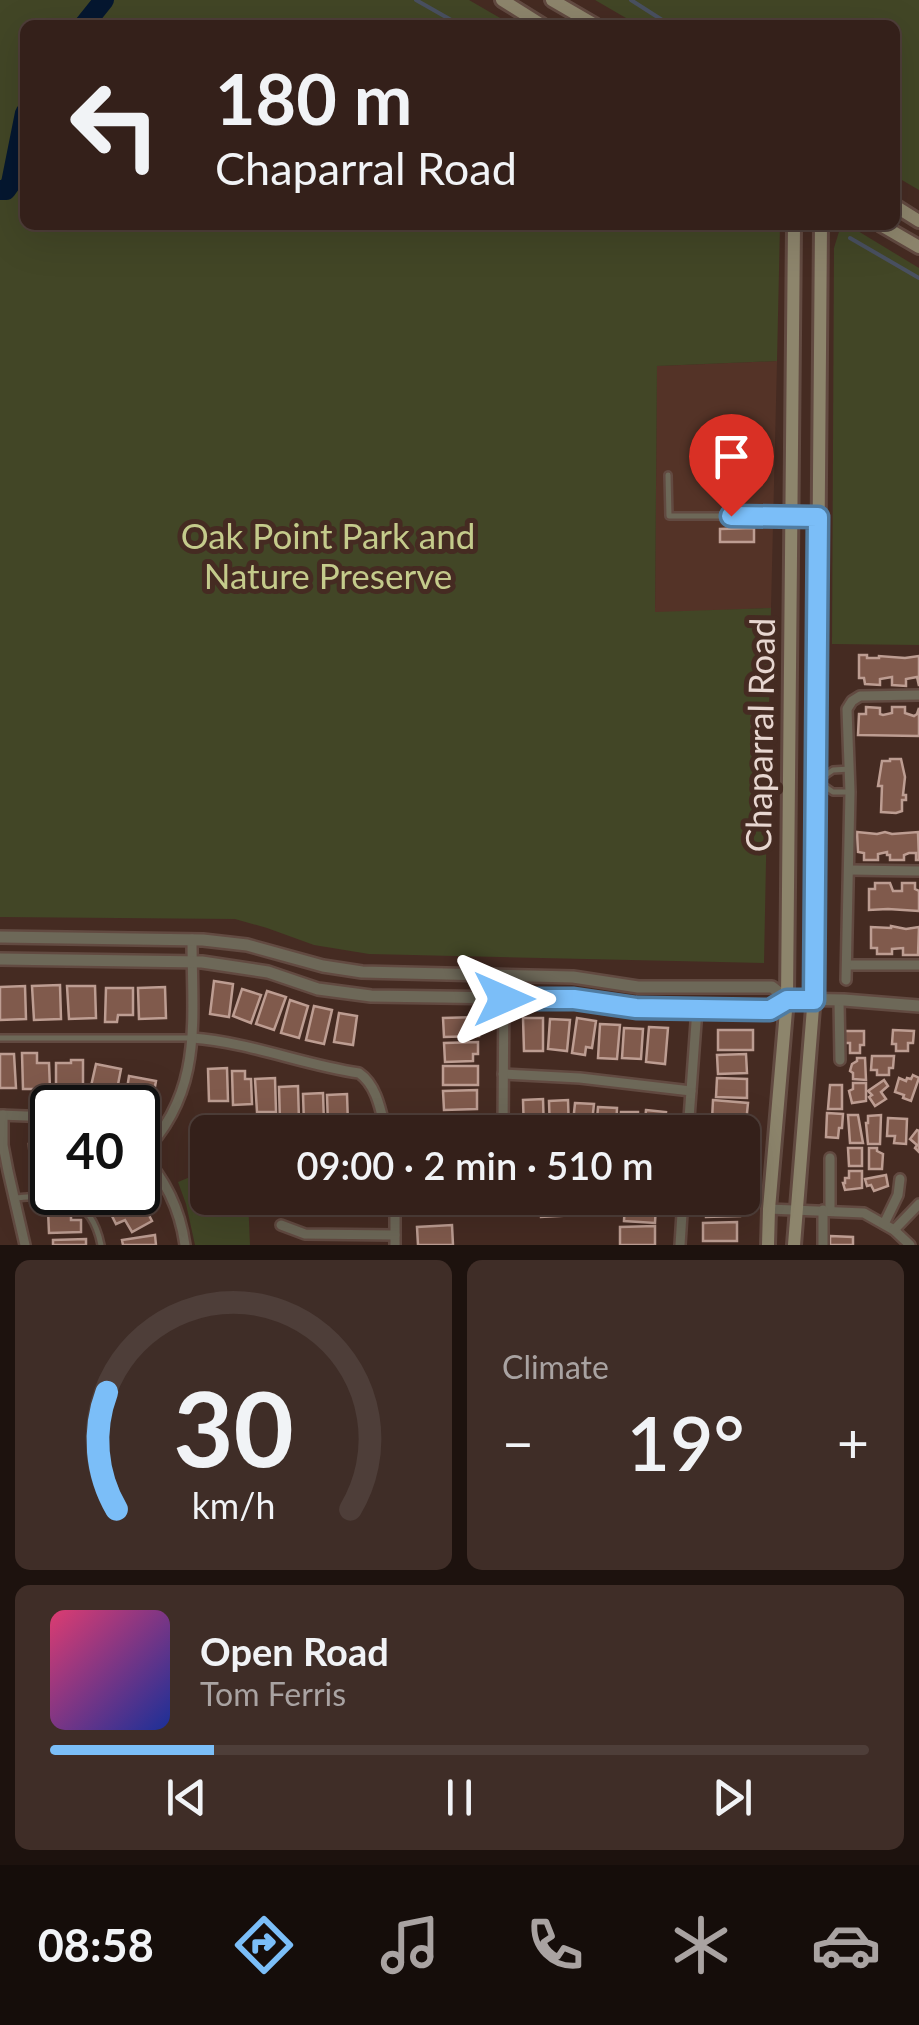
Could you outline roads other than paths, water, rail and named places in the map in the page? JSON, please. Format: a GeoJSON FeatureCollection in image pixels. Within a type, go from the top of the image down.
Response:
{"type":"FeatureCollection","features":[{"type":"Feature","properties":{"kind":"main road"},"geometry":{"type":"LineString","coordinates":[[502,0],[534,20]]}},
{"type":"Feature","properties":{"kind":"main road"},"geometry":{"type":"LineString","coordinates":[[552,0],[586,20]]}},
{"type":"Feature","properties":{"kind":"main road","name":"Chaparral Road"},"geometry":{"type":"LineString","coordinates":[[768,1245],[787,1000],[794,230]]}},
{"type":"Feature","properties":{"kind":"main road","name":"Chaparral Road"},"geometry":{"type":"LineString","coordinates":[[794,1245],[814,1000],[820,230]]}},
{"type":"Feature","properties":{"kind":"main road"},"geometry":{"type":"LineString","coordinates":[[889,230],[919,248]]}},
{"type":"Feature","properties":{"kind":"main road"},"geometry":{"type":"LineString","coordinates":[[792,516],[818,517]]}},
{"type":"Feature","properties":{"kind":"main road"},"geometry":{"type":"LineString","coordinates":[[789,782],[816,781]]}},
{"type":"Feature","properties":{"kind":"street"},"geometry":{"type":"LineString","coordinates":[[846,980],[850,870],[847,709],[860,696],[919,696]]}},
{"type":"Feature","properties":{"kind":"street"},"geometry":{"type":"LineString","coordinates":[[850,870],[919,871]]}},
{"type":"Feature","properties":{"kind":"street"},"geometry":{"type":"LineString","coordinates":[[0,937],[192,940],[246,945],[342,970],[573,977],[638,987],[772,987],[787,1000]]}},
{"type":"Feature","properties":{"kind":"street"},"geometry":{"type":"LineString","coordinates":[[160,1133],[178,1103],[189,1068],[192,940]]}},
{"type":"Feature","properties":{"kind":"street"},"geometry":{"type":"LineString","coordinates":[[0,959],[192,961],[268,972],[318,989],[371,996],[574,999],[636,1008],[770,1010],[787,1000],[919,1006]]}},
{"type":"Feature","properties":{"kind":"street"},"geometry":{"type":"LineString","coordinates":[[848,965],[919,965]]}},
{"type":"Feature","properties":{"kind":"street"},"geometry":{"type":"LineString","coordinates":[[502,1115],[504,974]]}},
{"type":"Feature","properties":{"kind":"street"},"geometry":{"type":"LineString","coordinates":[[840,1060],[842,1000]]}},
{"type":"Feature","properties":{"kind":"street"},"geometry":{"type":"LineString","coordinates":[[689,1115],[697,1009]]}},
{"type":"Feature","properties":{"kind":"street"},"geometry":{"type":"LineString","coordinates":[[192,1038],[222,1040],[317,1066],[360,1072],[372,1086],[381,1115]]}},
{"type":"Feature","properties":{"kind":"street"},"geometry":{"type":"LineString","coordinates":[[503,1074],[691,1091]]}},
{"type":"Feature","properties":{"kind":"street"},"geometry":{"type":"LineString","coordinates":[[25,1245],[4,1145],[2,1115],[30,1116]]}},
{"type":"Feature","properties":{"kind":"street"},"geometry":{"type":"LineString","coordinates":[[823,1245],[830,1158]]}},
{"type":"Feature","properties":{"kind":"street"},"geometry":{"type":"LineString","coordinates":[[160,1178],[171,1197],[185,1245]]}},
{"type":"Feature","properties":{"kind":"street"},"geometry":{"type":"LineString","coordinates":[[884,1224],[898,1195],[900,1179]]}},
{"type":"Feature","properties":{"kind":"street"},"geometry":{"type":"LineString","coordinates":[[894,1230],[919,1204]]}},
{"type":"Feature","properties":{"kind":"street"},"geometry":{"type":"LineString","coordinates":[[769,1209],[864,1213],[894,1230],[910,1245]]}},
{"type":"Feature","properties":{"kind":"street"},"geometry":{"type":"LineString","coordinates":[[680,1245],[681,1215]]}},
{"type":"Feature","properties":{"kind":"street"},"geometry":{"type":"LineString","coordinates":[[281,1225],[306,1234],[395,1240]]}},
{"type":"Feature","properties":{"kind":"lane"},"geometry":{"type":"LineString","coordinates":[[668,475],[669,516],[792,516]]}},
{"type":"Feature","properties":{"kind":"lane"},"geometry":{"type":"LineString","coordinates":[[850,769],[833,770],[816,781],[833,792],[850,792]]}},
{"type":"Feature","properties":{"kind":"lane"},"geometry":{"type":"LineString","coordinates":[[842,1000],[846,980]]}},
{"type":"Feature","properties":{"kind":"lane"},"geometry":{"type":"LineString","coordinates":[[0,1038],[192,1038]]}},
{"type":"Feature","properties":{"kind":"lane"},"geometry":{"type":"LineString","coordinates":[[14,1198],[67,1198],[89,1213],[101,1245]]}},
{"type":"Feature","properties":{"kind":"waterway"},"geometry":{"type":"LineString","coordinates":[[88,20],[104,0]]}},
{"type":"Feature","properties":{"kind":"waterway"},"geometry":{"type":"LineString","coordinates":[[416,0],[451,20]]}},
{"type":"Feature","properties":{"kind":"waterway"},"geometry":{"type":"LineString","coordinates":[[631,0],[662,20]]}},
{"type":"Feature","properties":{"kind":"waterway"},"geometry":{"type":"LineString","coordinates":[[0,190],[6,190],[11,183],[20,138]]}},
{"type":"Feature","properties":{"kind":"waterway"},"geometry":{"type":"LineString","coordinates":[[850,238],[919,278]]}},
{"type":"Feature","properties":{"kind":"park label","name":"Oak Point Park and Nature Preserve"},"geometry":{"type":"Point","coordinates":[328,555]}}]}
